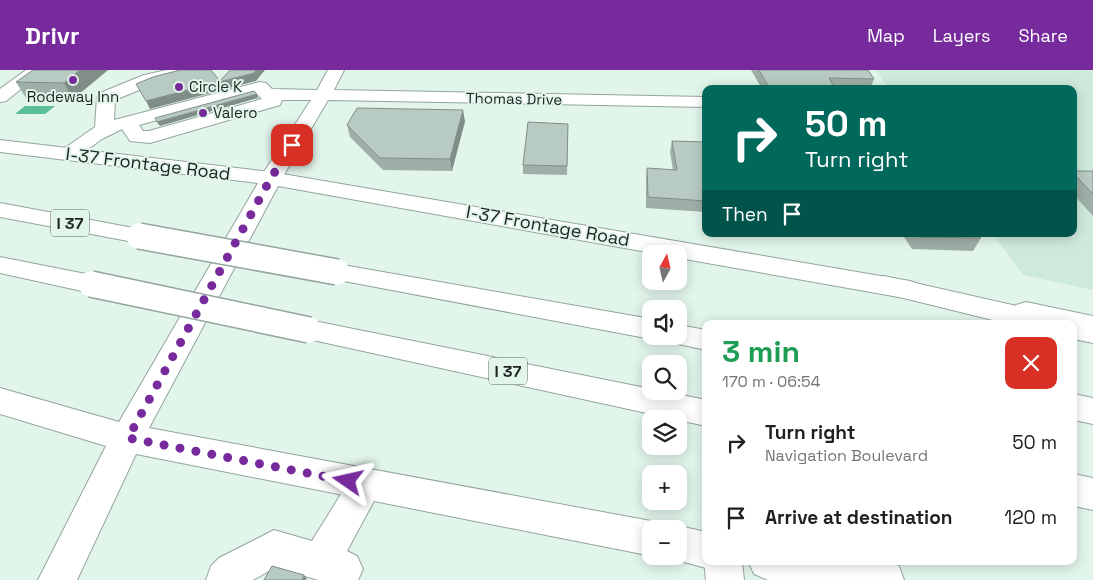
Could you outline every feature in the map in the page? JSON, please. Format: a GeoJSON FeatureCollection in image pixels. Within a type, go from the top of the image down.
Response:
{"type":"FeatureCollection","features":[{"type":"Feature","properties":{"kind":"main road"},"geometry":{"type":"LineString","coordinates":[[0,97],[37,70]]}},
{"type":"Feature","properties":{"kind":"main road"},"geometry":{"type":"LineString","coordinates":[[122,74],[118,78],[142,70]]}},
{"type":"Feature","properties":{"kind":"main road"},"geometry":{"type":"LineString","coordinates":[[69,154],[104,129],[106,97],[150,79],[189,70]]}},
{"type":"Feature","properties":{"kind":"main road"},"geometry":{"type":"LineString","coordinates":[[57,580],[128,438],[271,178],[336,70]]}},
{"type":"Feature","properties":{"kind":"main road","name":"Thomas Drive"},"geometry":{"type":"LineString","coordinates":[[104,129],[128,123],[138,137],[150,137],[173,121],[196,114],[239,102],[274,101],[266,86],[322,96],[702,102]]}},
{"type":"Feature","properties":{"kind":"main road","name":"I-37 Frontage Road"},"geometry":{"type":"LineString","coordinates":[[0,146],[271,178],[884,285],[1062,320]]}},
{"type":"Feature","properties":{"kind":"main road","name":"I 37"},"geometry":{"type":"LineString","coordinates":[[0,210],[642,328]]}},
{"type":"Feature","properties":{"kind":"main road","name":"I 37"},"geometry":{"type":"LineString","coordinates":[[0,265],[702,412]]}},
{"type":"Feature","properties":{"kind":"main road"},"geometry":{"type":"LineString","coordinates":[[884,285],[1035,320]]}},
{"type":"Feature","properties":{"kind":"main road","name":"I-37 Frontage Road"},"geometry":{"type":"LineString","coordinates":[[1077,323],[1093,326]]}},
{"type":"Feature","properties":{"kind":"main road"},"geometry":{"type":"LineString","coordinates":[[1077,330],[1093,333]]}},
{"type":"Feature","properties":{"kind":"main road"},"geometry":{"type":"LineString","coordinates":[[687,336],[702,339]]}},
{"type":"Feature","properties":{"kind":"main road"},"geometry":{"type":"LineString","coordinates":[[0,401],[128,438],[642,537]]}},
{"type":"Feature","properties":{"kind":"main road"},"geometry":{"type":"LineString","coordinates":[[1077,407],[1093,410]]}},
{"type":"Feature","properties":{"kind":"main road"},"geometry":{"type":"LineString","coordinates":[[225,580],[232,571],[274,548],[330,571],[366,484]]}},
{"type":"Feature","properties":{"kind":"main road"},"geometry":{"type":"LineString","coordinates":[[1077,491],[1093,494]]}},
{"type":"Feature","properties":{"kind":"main road"},"geometry":{"type":"LineString","coordinates":[[687,546],[702,549]]}},
{"type":"Feature","properties":{"kind":"main road"},"geometry":{"type":"LineString","coordinates":[[723,565],[725,580]]}},
{"type":"Feature","properties":{"kind":"main road"},"geometry":{"type":"LineString","coordinates":[[786,565],[843,577],[885,580]]}},
{"type":"Feature","properties":{"kind":"shaded area"},"geometry":{"type":"Polygon","coordinates":[[[876,70],[1093,70],[1093,290],[1023,275],[995,237],[1077,237],[1077,85],[886,85],[876,70]]]}},
{"type":"Feature","properties":{"kind":"shaded area"},"geometry":{"type":"Polygon","coordinates":[[[25,106],[55,106],[45,114],[15,114],[25,106]]]}},
{"type":"Feature","properties":{"kind":"building"},"geometry":{"type":"Polygon","coordinates":[[[33,70],[80,70],[64,83],[16,82],[33,70]]]}},
{"type":"Feature","properties":{"kind":"building"},"geometry":{"type":"Polygon","coordinates":[[[180,70],[211,70],[220,81],[230,70],[256,70],[254,73],[146,101],[136,84],[153,77],[180,70]]]}},
{"type":"Feature","properties":{"kind":"building"},"geometry":{"type":"Polygon","coordinates":[[[759,70],[868,70],[874,79],[829,78],[833,85],[768,85],[759,70]]]}},
{"type":"Feature","properties":{"kind":"building"},"geometry":{"type":"Polygon","coordinates":[[[254,91],[257,94],[157,122],[155,118],[254,91]]]}},
{"type":"Feature","properties":{"kind":"building"},"geometry":{"type":"Polygon","coordinates":[[[357,108],[463,110],[450,159],[380,158],[347,125],[357,108]]]}},
{"type":"Feature","properties":{"kind":"building"},"geometry":{"type":"Polygon","coordinates":[[[528,122],[568,124],[567,166],[523,165],[528,122]]]}},
{"type":"Feature","properties":{"kind":"building"},"geometry":{"type":"Polygon","coordinates":[[[672,141],[702,142],[702,201],[648,197],[647,168],[677,170],[672,141]]]}},
{"type":"Feature","properties":{"kind":"building"},"geometry":{"type":"Polygon","coordinates":[[[1077,171],[1093,171],[1093,194],[1077,177],[1077,171]]]}},
{"type":"Feature","properties":{"kind":"building"},"geometry":{"type":"Polygon","coordinates":[[[919,237],[980,237],[981,238],[919,237]]]}},
{"type":"Feature","properties":{"kind":"building"},"geometry":{"type":"Polygon","coordinates":[[[272,566],[304,575],[302,580],[264,580],[272,566]]]}},
{"type":"Feature","properties":{"kind":"place","name":"Rodeway Inn"},"geometry":{"type":"Point","coordinates":[73,80]}},
{"type":"Feature","properties":{"kind":"place","name":"Circle K"},"geometry":{"type":"Point","coordinates":[179,87]}},
{"type":"Feature","properties":{"kind":"place","name":"Valero"},"geometry":{"type":"Point","coordinates":[203,113]}},
{"type":"Feature","properties":{"kind":"route"},"geometry":{"type":"LineString","coordinates":[[292,145],[271,178],[128,438],[348,481]]}}]}
